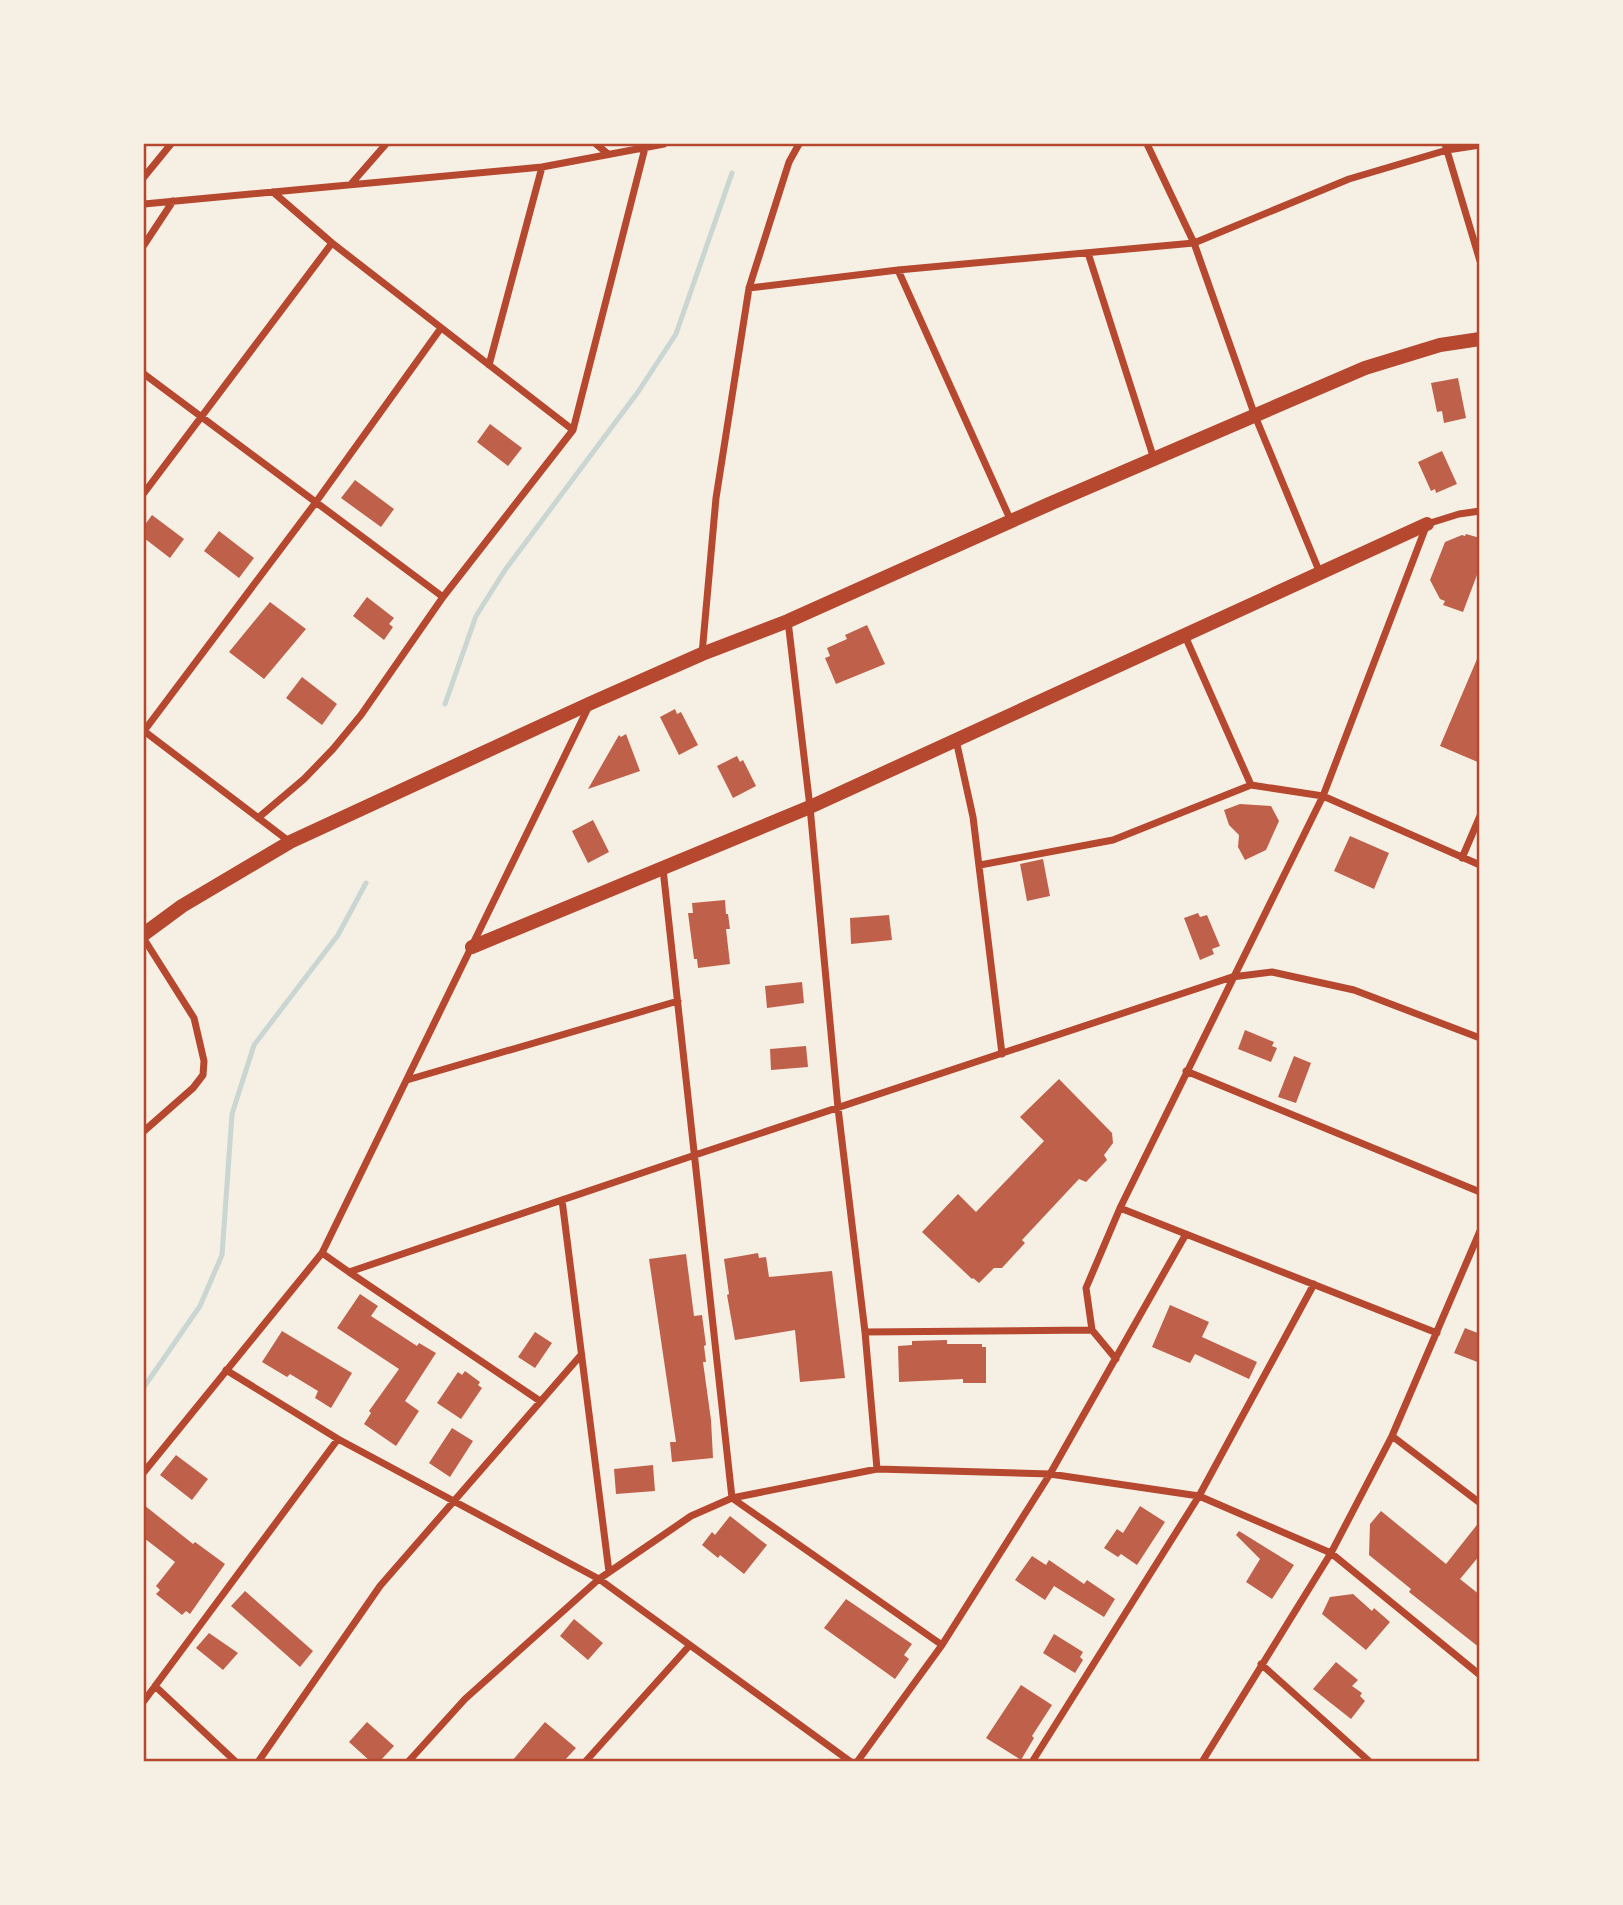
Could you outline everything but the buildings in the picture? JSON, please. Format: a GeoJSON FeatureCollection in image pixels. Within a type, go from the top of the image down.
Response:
{"type":"FeatureCollection","features":[{"type":"Feature","properties":{"kind":"main road"},"geometry":{"type":"LineString","coordinates":[[144,936],[182,906],[290,842],[591,703],[702,654],[788,621],[1365,368],[1440,345],[1479,339]]}},
{"type":"Feature","properties":{"kind":"main road"},"geometry":{"type":"LineString","coordinates":[[472,947],[810,807],[1427,524]]}},
{"type":"Feature","properties":{"kind":"street"},"geometry":{"type":"LineString","coordinates":[[144,177],[171,144]]}},
{"type":"Feature","properties":{"kind":"street"},"geometry":{"type":"LineString","coordinates":[[351,184],[386,144]]}},
{"type":"Feature","properties":{"kind":"street"},"geometry":{"type":"LineString","coordinates":[[596,144],[608,154]]}},
{"type":"Feature","properties":{"kind":"street"},"geometry":{"type":"LineString","coordinates":[[144,204],[542,167],[646,145],[664,144]]}},
{"type":"Feature","properties":{"kind":"street"},"geometry":{"type":"LineString","coordinates":[[702,654],[716,498],[749,288],[789,162],[799,144]]}},
{"type":"Feature","properties":{"kind":"street"},"geometry":{"type":"LineString","coordinates":[[1147,144],[1194,243],[1255,416],[1320,573]]}},
{"type":"Feature","properties":{"kind":"street"},"geometry":{"type":"LineString","coordinates":[[258,818],[304,779],[361,715],[443,597],[573,430],[646,145]]}},
{"type":"Feature","properties":{"kind":"street"},"geometry":{"type":"LineString","coordinates":[[749,288],[1194,243],[1349,179],[1446,147],[1479,145]]}},
{"type":"Feature","properties":{"kind":"street"},"geometry":{"type":"LineString","coordinates":[[1446,147],[1479,261]]}},
{"type":"Feature","properties":{"kind":"street"},"geometry":{"type":"LineString","coordinates":[[489,365],[542,167]]}},
{"type":"Feature","properties":{"kind":"street"},"geometry":{"type":"LineString","coordinates":[[274,192],[332,243],[573,430]]}},
{"type":"Feature","properties":{"kind":"street"},"geometry":{"type":"LineString","coordinates":[[144,245],[173,201]]}},
{"type":"Feature","properties":{"kind":"street"},"geometry":{"type":"LineString","coordinates":[[144,493],[332,243]]}},
{"type":"Feature","properties":{"kind":"street"},"geometry":{"type":"LineString","coordinates":[[1088,253],[1154,459]]}},
{"type":"Feature","properties":{"kind":"street"},"geometry":{"type":"LineString","coordinates":[[898,271],[1011,521]]}},
{"type":"Feature","properties":{"kind":"street"},"geometry":{"type":"LineString","coordinates":[[290,842],[144,731],[316,502],[441,328]]}},
{"type":"Feature","properties":{"kind":"street"},"geometry":{"type":"LineString","coordinates":[[144,374],[443,597]]}},
{"type":"Feature","properties":{"kind":"street"},"geometry":{"type":"LineString","coordinates":[[1116,1359],[1092,1330],[1086,1288],[1119,1208],[1323,796],[1427,524],[1479,511]]}},
{"type":"Feature","properties":{"kind":"street"},"geometry":{"type":"LineString","coordinates":[[788,621],[810,807],[838,1108],[865,1332],[877,1469]]}},
{"type":"Feature","properties":{"kind":"street"},"geometry":{"type":"LineString","coordinates":[[1184,635],[1251,785]]}},
{"type":"Feature","properties":{"kind":"street"},"geometry":{"type":"LineString","coordinates":[[144,1472],[322,1252],[591,703]]}},
{"type":"Feature","properties":{"kind":"street"},"geometry":{"type":"LineString","coordinates":[[956,739],[970,795],[1002,1054]]}},
{"type":"Feature","properties":{"kind":"street"},"geometry":{"type":"LineString","coordinates":[[980,865],[1113,840],[1251,785],[1323,796],[1479,865]]}},
{"type":"Feature","properties":{"kind":"street"},"geometry":{"type":"LineString","coordinates":[[1462,858],[1479,816]]}},
{"type":"Feature","properties":{"kind":"street"},"geometry":{"type":"LineString","coordinates":[[663,869],[732,1497],[942,1645]]}},
{"type":"Feature","properties":{"kind":"street"},"geometry":{"type":"LineString","coordinates":[[144,936],[194,1018],[204,1061],[203,1075],[193,1088],[144,1131]]}},
{"type":"Feature","properties":{"kind":"street"},"geometry":{"type":"LineString","coordinates":[[349,1272],[1232,977],[1272,972],[1354,990],[1479,1038]]}},
{"type":"Feature","properties":{"kind":"street"},"geometry":{"type":"LineString","coordinates":[[407,1080],[678,1001]]}},
{"type":"Feature","properties":{"kind":"street"},"geometry":{"type":"LineString","coordinates":[[1186,1071],[1479,1192]]}},
{"type":"Feature","properties":{"kind":"street"},"geometry":{"type":"LineString","coordinates":[[562,1200],[610,1572]]}},
{"type":"Feature","properties":{"kind":"street"},"geometry":{"type":"LineString","coordinates":[[1119,1208],[1437,1333]]}},
{"type":"Feature","properties":{"kind":"street"},"geometry":{"type":"LineString","coordinates":[[1202,1762],[1331,1553],[1392,1436],[1479,1231]]}},
{"type":"Feature","properties":{"kind":"street"},"geometry":{"type":"LineString","coordinates":[[857,1762],[942,1645],[1050,1474],[1186,1234]]}},
{"type":"Feature","properties":{"kind":"street"},"geometry":{"type":"LineString","coordinates":[[322,1252],[540,1401]]}},
{"type":"Feature","properties":{"kind":"street"},"geometry":{"type":"LineString","coordinates":[[1032,1762],[1199,1496],[1314,1284]]}},
{"type":"Feature","properties":{"kind":"street"},"geometry":{"type":"LineString","coordinates":[[865,1332],[1092,1330]]}},
{"type":"Feature","properties":{"kind":"street"},"geometry":{"type":"LineString","coordinates":[[258,1762],[380,1586],[581,1355]]}},
{"type":"Feature","properties":{"kind":"street"},"geometry":{"type":"LineString","coordinates":[[226,1370],[338,1439],[599,1580],[851,1762]]}},
{"type":"Feature","properties":{"kind":"street"},"geometry":{"type":"LineString","coordinates":[[1392,1436],[1479,1503]]}},
{"type":"Feature","properties":{"kind":"street"},"geometry":{"type":"LineString","coordinates":[[144,1701],[338,1439]]}},
{"type":"Feature","properties":{"kind":"street"},"geometry":{"type":"LineString","coordinates":[[408,1762],[465,1699],[599,1580],[691,1516],[732,1497],[877,1469],[1050,1474],[1199,1496],[1331,1553],[1479,1675]]}},
{"type":"Feature","properties":{"kind":"street"},"geometry":{"type":"LineString","coordinates":[[585,1762],[690,1645]]}},
{"type":"Feature","properties":{"kind":"street"},"geometry":{"type":"LineString","coordinates":[[1261,1664],[1370,1762]]}},
{"type":"Feature","properties":{"kind":"street"},"geometry":{"type":"LineString","coordinates":[[155,1686],[236,1762]]}},
{"type":"Feature","properties":{"kind":"waterway"},"geometry":{"type":"LineString","coordinates":[[445,704],[476,616],[505,570],[638,392],[676,334],[732,173]]}},
{"type":"Feature","properties":{"kind":"waterway"},"geometry":{"type":"LineString","coordinates":[[144,1387],[200,1306],[222,1255],[232,1114],[254,1045],[338,935],[366,883]]}}]}
